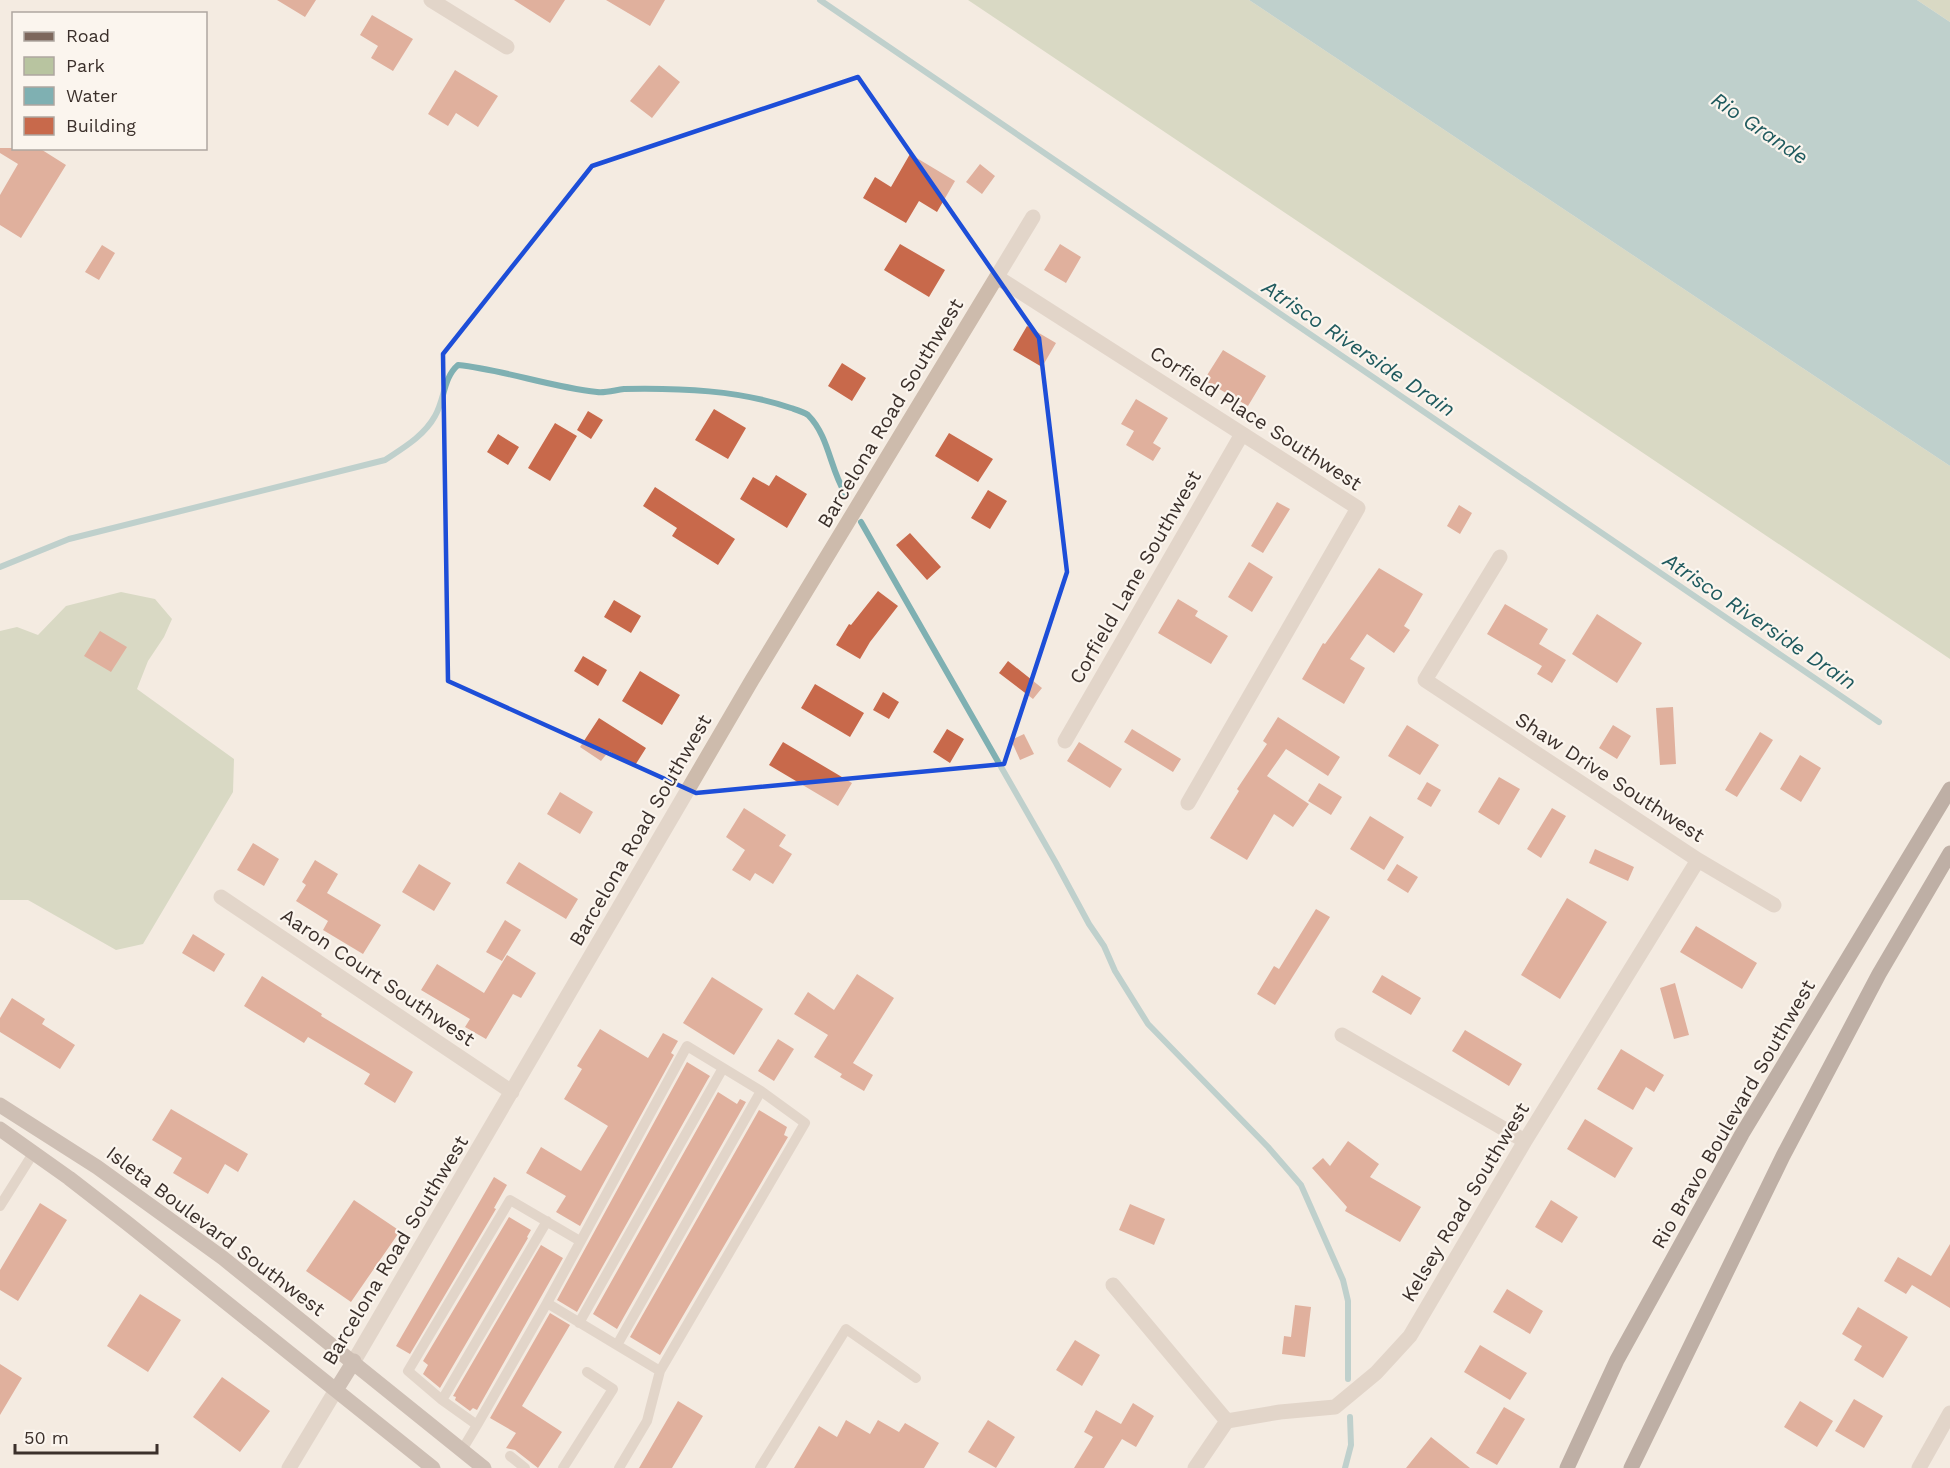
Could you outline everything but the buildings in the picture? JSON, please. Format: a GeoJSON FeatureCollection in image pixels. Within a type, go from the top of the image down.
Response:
{"type":"FeatureCollection","features":[{"type":"Feature","properties":{"kind":"main road","name":"Rio Bravo Boulevard Southwest"},"geometry":{"type":"LineString","coordinates":[[1566,1468],[1617,1360],[1742,1134],[1950,789]]}},
{"type":"Feature","properties":{"kind":"main road"},"geometry":{"type":"LineString","coordinates":[[1631,1468],[1784,1156],[1880,974],[1950,853]]}},
{"type":"Feature","properties":{"kind":"main road","name":"Isleta Boulevard Southwest"},"geometry":{"type":"LineString","coordinates":[[0,1106],[97,1167],[161,1211],[354,1361],[484,1468]]}},
{"type":"Feature","properties":{"kind":"main road"},"geometry":{"type":"LineString","coordinates":[[0,1130],[34,1152],[127,1223],[433,1468]]}},
{"type":"Feature","properties":{"kind":"main road","name":"Barcelona Road Southwest"},"geometry":{"type":"LineString","coordinates":[[336,1390],[354,1361]]}},
{"type":"Feature","properties":{"kind":"street"},"geometry":{"type":"LineString","coordinates":[[430,0],[507,47]]}},
{"type":"Feature","properties":{"kind":"street","name":"Barcelona Road Southwest"},"geometry":{"type":"LineString","coordinates":[[354,1361],[752,680],[1033,217]]}},
{"type":"Feature","properties":{"kind":"street","name":"Corfield Place Southwest"},"geometry":{"type":"LineString","coordinates":[[997,277],[1358,508],[1188,803]]}},
{"type":"Feature","properties":{"kind":"street","name":"Corfield Lane Southwest"},"geometry":{"type":"LineString","coordinates":[[1065,741],[1242,434]]}},
{"type":"Feature","properties":{"kind":"street","name":"Shaw Drive Southwest"},"geometry":{"type":"LineString","coordinates":[[1500,557],[1425,680],[1698,860],[1774,905]]}},
{"type":"Feature","properties":{"kind":"street","name":"Kelsey Road Southwest"},"geometry":{"type":"LineString","coordinates":[[1227,1421],[1280,1412],[1335,1407],[1376,1373],[1410,1336],[1525,1141],[1698,860]]}},
{"type":"Feature","properties":{"kind":"street","name":"Aaron Court Southwest"},"geometry":{"type":"LineString","coordinates":[[221,897],[512,1092]]}},
{"type":"Feature","properties":{"kind":"street"},"geometry":{"type":"LineString","coordinates":[[1342,1035],[1525,1141]]}},
{"type":"Feature","properties":{"kind":"street"},"geometry":{"type":"LineString","coordinates":[[1113,1285],[1227,1421],[1195,1468]]}},
{"type":"Feature","properties":{"kind":"street","name":"Barcelona Road Southwest"},"geometry":{"type":"LineString","coordinates":[[289,1468],[336,1390]]}},
{"type":"Feature","properties":{"kind":"street"},"geometry":{"type":"LineString","coordinates":[[1919,1468],[1950,1413]]}},
{"type":"Feature","properties":{"kind":"lane"},"geometry":{"type":"LineString","coordinates":[[462,1450],[547,1303],[687,1046],[761,1091],[805,1123],[660,1371],[647,1421],[619,1468]]}},
{"type":"Feature","properties":{"kind":"lane"},"geometry":{"type":"LineString","coordinates":[[579,1323],[723,1068]]}},
{"type":"Feature","properties":{"kind":"lane"},"geometry":{"type":"LineString","coordinates":[[617,1345],[761,1091]]}},
{"type":"Feature","properties":{"kind":"lane"},"geometry":{"type":"LineString","coordinates":[[0,1206],[34,1152]]}},
{"type":"Feature","properties":{"kind":"lane"},"geometry":{"type":"LineString","coordinates":[[477,1425],[442,1400],[408,1371],[510,1200],[580,1241]]}},
{"type":"Feature","properties":{"kind":"lane"},"geometry":{"type":"LineString","coordinates":[[442,1400],[547,1221]]}},
{"type":"Feature","properties":{"kind":"lane"},"geometry":{"type":"LineString","coordinates":[[547,1303],[660,1371]]}},
{"type":"Feature","properties":{"kind":"lane"},"geometry":{"type":"LineString","coordinates":[[760,1468],[846,1329],[916,1378]]}},
{"type":"Feature","properties":{"kind":"lane"},"geometry":{"type":"LineString","coordinates":[[563,1468],[613,1389],[587,1372]]}},
{"type":"Feature","properties":{"kind":"lane"},"geometry":{"type":"LineString","coordinates":[[510,1456],[525,1468]]}},
{"type":"Feature","properties":{"kind":"highlighted area"},"geometry":{"type":"Polygon","coordinates":[[[858,77],[1039,338],[1067,572],[1004,764],[696,793],[448,681],[443,354],[592,166],[858,77]]]}},
{"type":"Feature","properties":{"kind":"green space"},"geometry":{"type":"Polygon","coordinates":[[[968,0],[1249,0],[1950,466],[1950,659],[968,0]]]}},
{"type":"Feature","properties":{"kind":"green space"},"geometry":{"type":"Polygon","coordinates":[[[1917,0],[1950,0],[1950,22],[1917,0]]]}},
{"type":"Feature","properties":{"kind":"green space"},"geometry":{"type":"Polygon","coordinates":[[[121,592],[155,599],[172,619],[164,637],[148,661],[137,689],[234,759],[233,792],[143,944],[116,950],[28,900],[0,900],[0,631],[17,627],[38,635],[66,606],[121,592]]]}},
{"type":"Feature","properties":{"kind":"water","name":"Rio Grande"},"geometry":{"type":"Polygon","coordinates":[[[1249,0],[1917,0],[1950,22],[1950,466],[1249,0]]]}},
{"type":"Feature","properties":{"kind":"waterway","name":"Atrisco Riverside Drain"},"geometry":{"type":"LineString","coordinates":[[820,0],[1879,722]]}},
{"type":"Feature","properties":{"kind":"waterway"},"geometry":{"type":"LineString","coordinates":[[0,567],[69,539],[385,460],[425,430],[438,409],[449,376],[458,365],[597,392],[624,389],[709,391],[751,397],[796,410],[808,415],[821,433],[845,493]]}},
{"type":"Feature","properties":{"kind":"waterway"},"geometry":{"type":"LineString","coordinates":[[861,522],[1089,924],[1104,946],[1115,971],[1148,1024],[1268,1147],[1301,1185],[1343,1280],[1348,1301],[1348,1379]]}},
{"type":"Feature","properties":{"kind":"waterway"},"geometry":{"type":"LineString","coordinates":[[1345,1468],[1351,1445],[1350,1417]]}}]}
